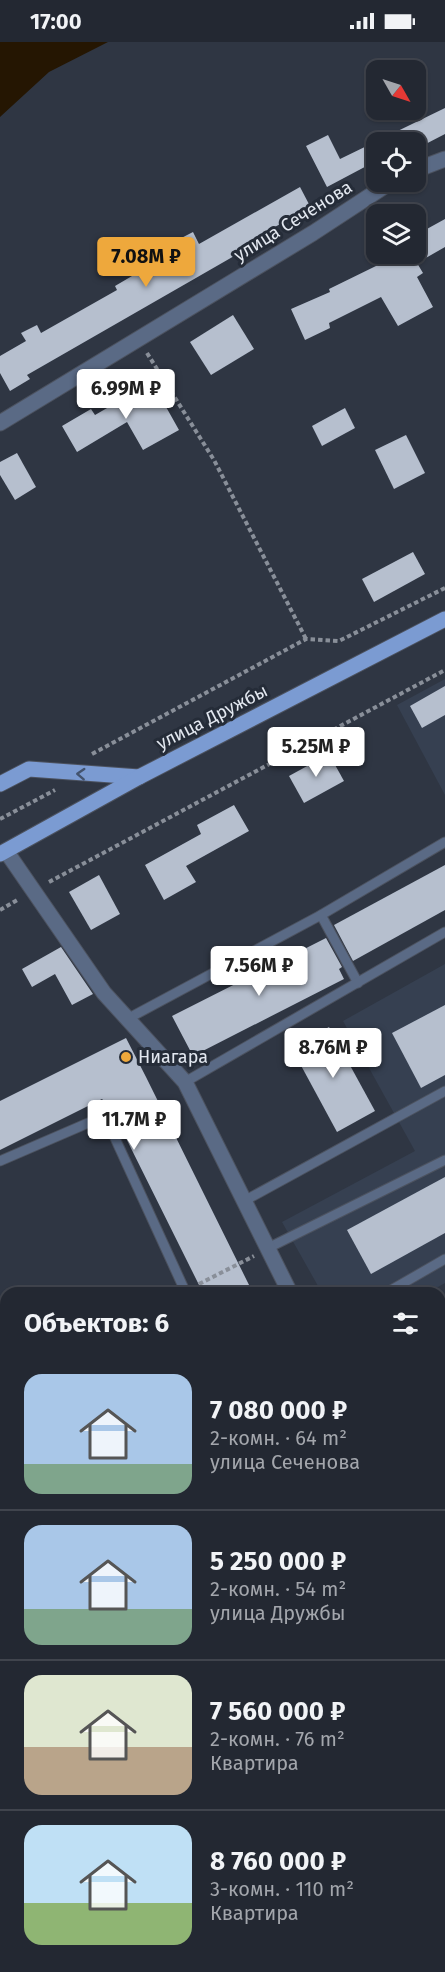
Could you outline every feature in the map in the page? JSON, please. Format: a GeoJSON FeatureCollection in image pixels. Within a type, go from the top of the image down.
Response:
{"type":"FeatureCollection","features":[{"type":"Feature","properties":{"kind":"main road","name":"улица Дружбы"},"geometry":{"type":"LineString","coordinates":[[3,853],[139,777],[445,619]]}},
{"type":"Feature","properties":{"kind":"main road"},"geometry":{"type":"LineString","coordinates":[[0,784],[29,769],[139,777]]}},
{"type":"Feature","properties":{"kind":"street"},"geometry":{"type":"LineString","coordinates":[[426,166],[445,159]]}},
{"type":"Feature","properties":{"kind":"street","name":"улица Сеченова"},"geometry":{"type":"LineString","coordinates":[[0,423],[314,233],[376,192]]}},
{"type":"Feature","properties":{"kind":"street"},"geometry":{"type":"LineString","coordinates":[[3,853],[104,993],[185,1082],[287,1287]]}},
{"type":"Feature","properties":{"kind":"lane"},"geometry":{"type":"LineString","coordinates":[[129,1018],[321,915],[445,842]]}},
{"type":"Feature","properties":{"kind":"lane"},"geometry":{"type":"LineString","coordinates":[[321,915],[358,984]]}},
{"type":"Feature","properties":{"kind":"lane"},"geometry":{"type":"LineString","coordinates":[[185,1082],[445,932]]}},
{"type":"Feature","properties":{"kind":"lane"},"geometry":{"type":"LineString","coordinates":[[244,1201],[445,1091]]}},
{"type":"Feature","properties":{"kind":"lane"},"geometry":{"type":"LineString","coordinates":[[0,1161],[88,1123],[103,1121],[109,1125],[182,1287]]}},
{"type":"Feature","properties":{"kind":"lane"},"geometry":{"type":"LineString","coordinates":[[268,1248],[445,1160]]}},
{"type":"Feature","properties":{"kind":"lane"},"geometry":{"type":"LineString","coordinates":[[396,1287],[445,1259]]}},
{"type":"Feature","properties":{"kind":"path"},"geometry":{"type":"LineString","coordinates":[[139,340],[214,460],[306,639]]}},
{"type":"Feature","properties":{"kind":"path"},"geometry":{"type":"LineString","coordinates":[[0,819],[54,791],[84,758],[306,639],[339,641],[445,588]]}},
{"type":"Feature","properties":{"kind":"path"},"geometry":{"type":"LineString","coordinates":[[0,910],[445,669]]}},
{"type":"Feature","properties":{"kind":"path"},"geometry":{"type":"LineString","coordinates":[[194,1287],[268,1248]]}},
{"type":"Feature","properties":{"kind":"shaded area"},"geometry":{"type":"Polygon","coordinates":[[[0,42],[108,42],[49,72],[0,117],[0,42]]]}},
{"type":"Feature","properties":{"kind":"shaded area"},"geometry":{"type":"Polygon","coordinates":[[[445,679],[445,795],[397,705],[445,679]]]}},
{"type":"Feature","properties":{"kind":"shaded area"},"geometry":{"type":"Polygon","coordinates":[[[445,964],[445,1283],[438,1287],[319,1287],[282,1222],[415,1151],[343,1021],[445,964]]]}},
{"type":"Feature","properties":{"kind":"building"},"geometry":{"type":"Polygon","coordinates":[[[445,108],[445,134],[426,144],[426,132],[396,132],[420,120],[426,120],[426,117],[445,108]]]}},
{"type":"Feature","properties":{"kind":"building"},"geometry":{"type":"Polygon","coordinates":[[[328,135],[340,159],[366,146],[366,166],[327,187],[306,146],[328,135]]]}},
{"type":"Feature","properties":{"kind":"building"},"geometry":{"type":"Polygon","coordinates":[[[300,187],[311,208],[267,231],[269,236],[27,375],[30,379],[10,391],[0,373],[0,356],[26,341],[21,333],[37,325],[41,333],[117,290],[115,286],[166,256],[162,248],[193,232],[199,244],[300,187]]]}},
{"type":"Feature","properties":{"kind":"building"},"geometry":{"type":"Polygon","coordinates":[[[445,219],[445,247],[426,258],[426,229],[445,219]]]}},
{"type":"Feature","properties":{"kind":"building"},"geometry":{"type":"Polygon","coordinates":[[[418,264],[423,273],[417,277],[433,307],[398,326],[381,297],[329,323],[330,328],[305,340],[291,309],[330,292],[329,289],[378,265],[418,264]]]}},
{"type":"Feature","properties":{"kind":"building"},"geometry":{"type":"Polygon","coordinates":[[[233,315],[254,349],[211,375],[190,342],[233,315]]]}},
{"type":"Feature","properties":{"kind":"building"},"geometry":{"type":"Polygon","coordinates":[[[152,382],[179,430],[143,450],[127,422],[77,452],[62,426],[91,409],[95,415],[152,382]]]}},
{"type":"Feature","properties":{"kind":"building"},"geometry":{"type":"Polygon","coordinates":[[[345,408],[355,428],[322,446],[312,426],[345,408]]]}},
{"type":"Feature","properties":{"kind":"building"},"geometry":{"type":"Polygon","coordinates":[[[406,435],[425,473],[394,489],[375,450],[406,435]]]}},
{"type":"Feature","properties":{"kind":"building"},"geometry":{"type":"Polygon","coordinates":[[[17,453],[36,487],[15,500],[0,475],[0,462],[17,453]]]}},
{"type":"Feature","properties":{"kind":"building"},"geometry":{"type":"Polygon","coordinates":[[[413,552],[425,574],[374,602],[362,579],[413,552]]]}},
{"type":"Feature","properties":{"kind":"building"},"geometry":{"type":"Polygon","coordinates":[[[445,686],[445,715],[422,728],[410,706],[445,686]]]}},
{"type":"Feature","properties":{"kind":"building"},"geometry":{"type":"Polygon","coordinates":[[[329,754],[344,781],[304,803],[289,776],[329,754]]]}},
{"type":"Feature","properties":{"kind":"building"},"geometry":{"type":"Polygon","coordinates":[[[234,805],[249,831],[186,866],[196,882],[164,900],[145,865],[201,834],[197,825],[234,805]]]}},
{"type":"Feature","properties":{"kind":"building"},"geometry":{"type":"Polygon","coordinates":[[[445,865],[445,910],[353,961],[334,925],[445,865]]]}},
{"type":"Feature","properties":{"kind":"building"},"geometry":{"type":"Polygon","coordinates":[[[99,875],[120,914],[91,930],[69,892],[99,875]]]}},
{"type":"Feature","properties":{"kind":"building"},"geometry":{"type":"Polygon","coordinates":[[[326,938],[342,967],[339,969],[344,979],[193,1056],[172,1016],[326,938]]]}},
{"type":"Feature","properties":{"kind":"building"},"geometry":{"type":"Polygon","coordinates":[[[61,947],[93,994],[72,1005],[55,974],[32,987],[22,969],[61,947]]]}},
{"type":"Feature","properties":{"kind":"building"},"geometry":{"type":"Polygon","coordinates":[[[445,1005],[445,1075],[421,1088],[392,1033],[445,1005]]]}},
{"type":"Feature","properties":{"kind":"building"},"geometry":{"type":"Polygon","coordinates":[[[329,1027],[375,1111],[337,1132],[291,1047],[329,1027]]]}},
{"type":"Feature","properties":{"kind":"building"},"geometry":{"type":"Polygon","coordinates":[[[126,1038],[250,1287],[200,1287],[112,1110],[102,1099],[0,1150],[0,1101],[126,1038]]]}},
{"type":"Feature","properties":{"kind":"building"},"geometry":{"type":"Polygon","coordinates":[[[445,1177],[445,1233],[371,1274],[347,1230],[445,1177]]]}},
{"type":"Feature","properties":{"kind":"place","name":"Ниагара"},"geometry":{"type":"Point","coordinates":[126,1057]}}]}
